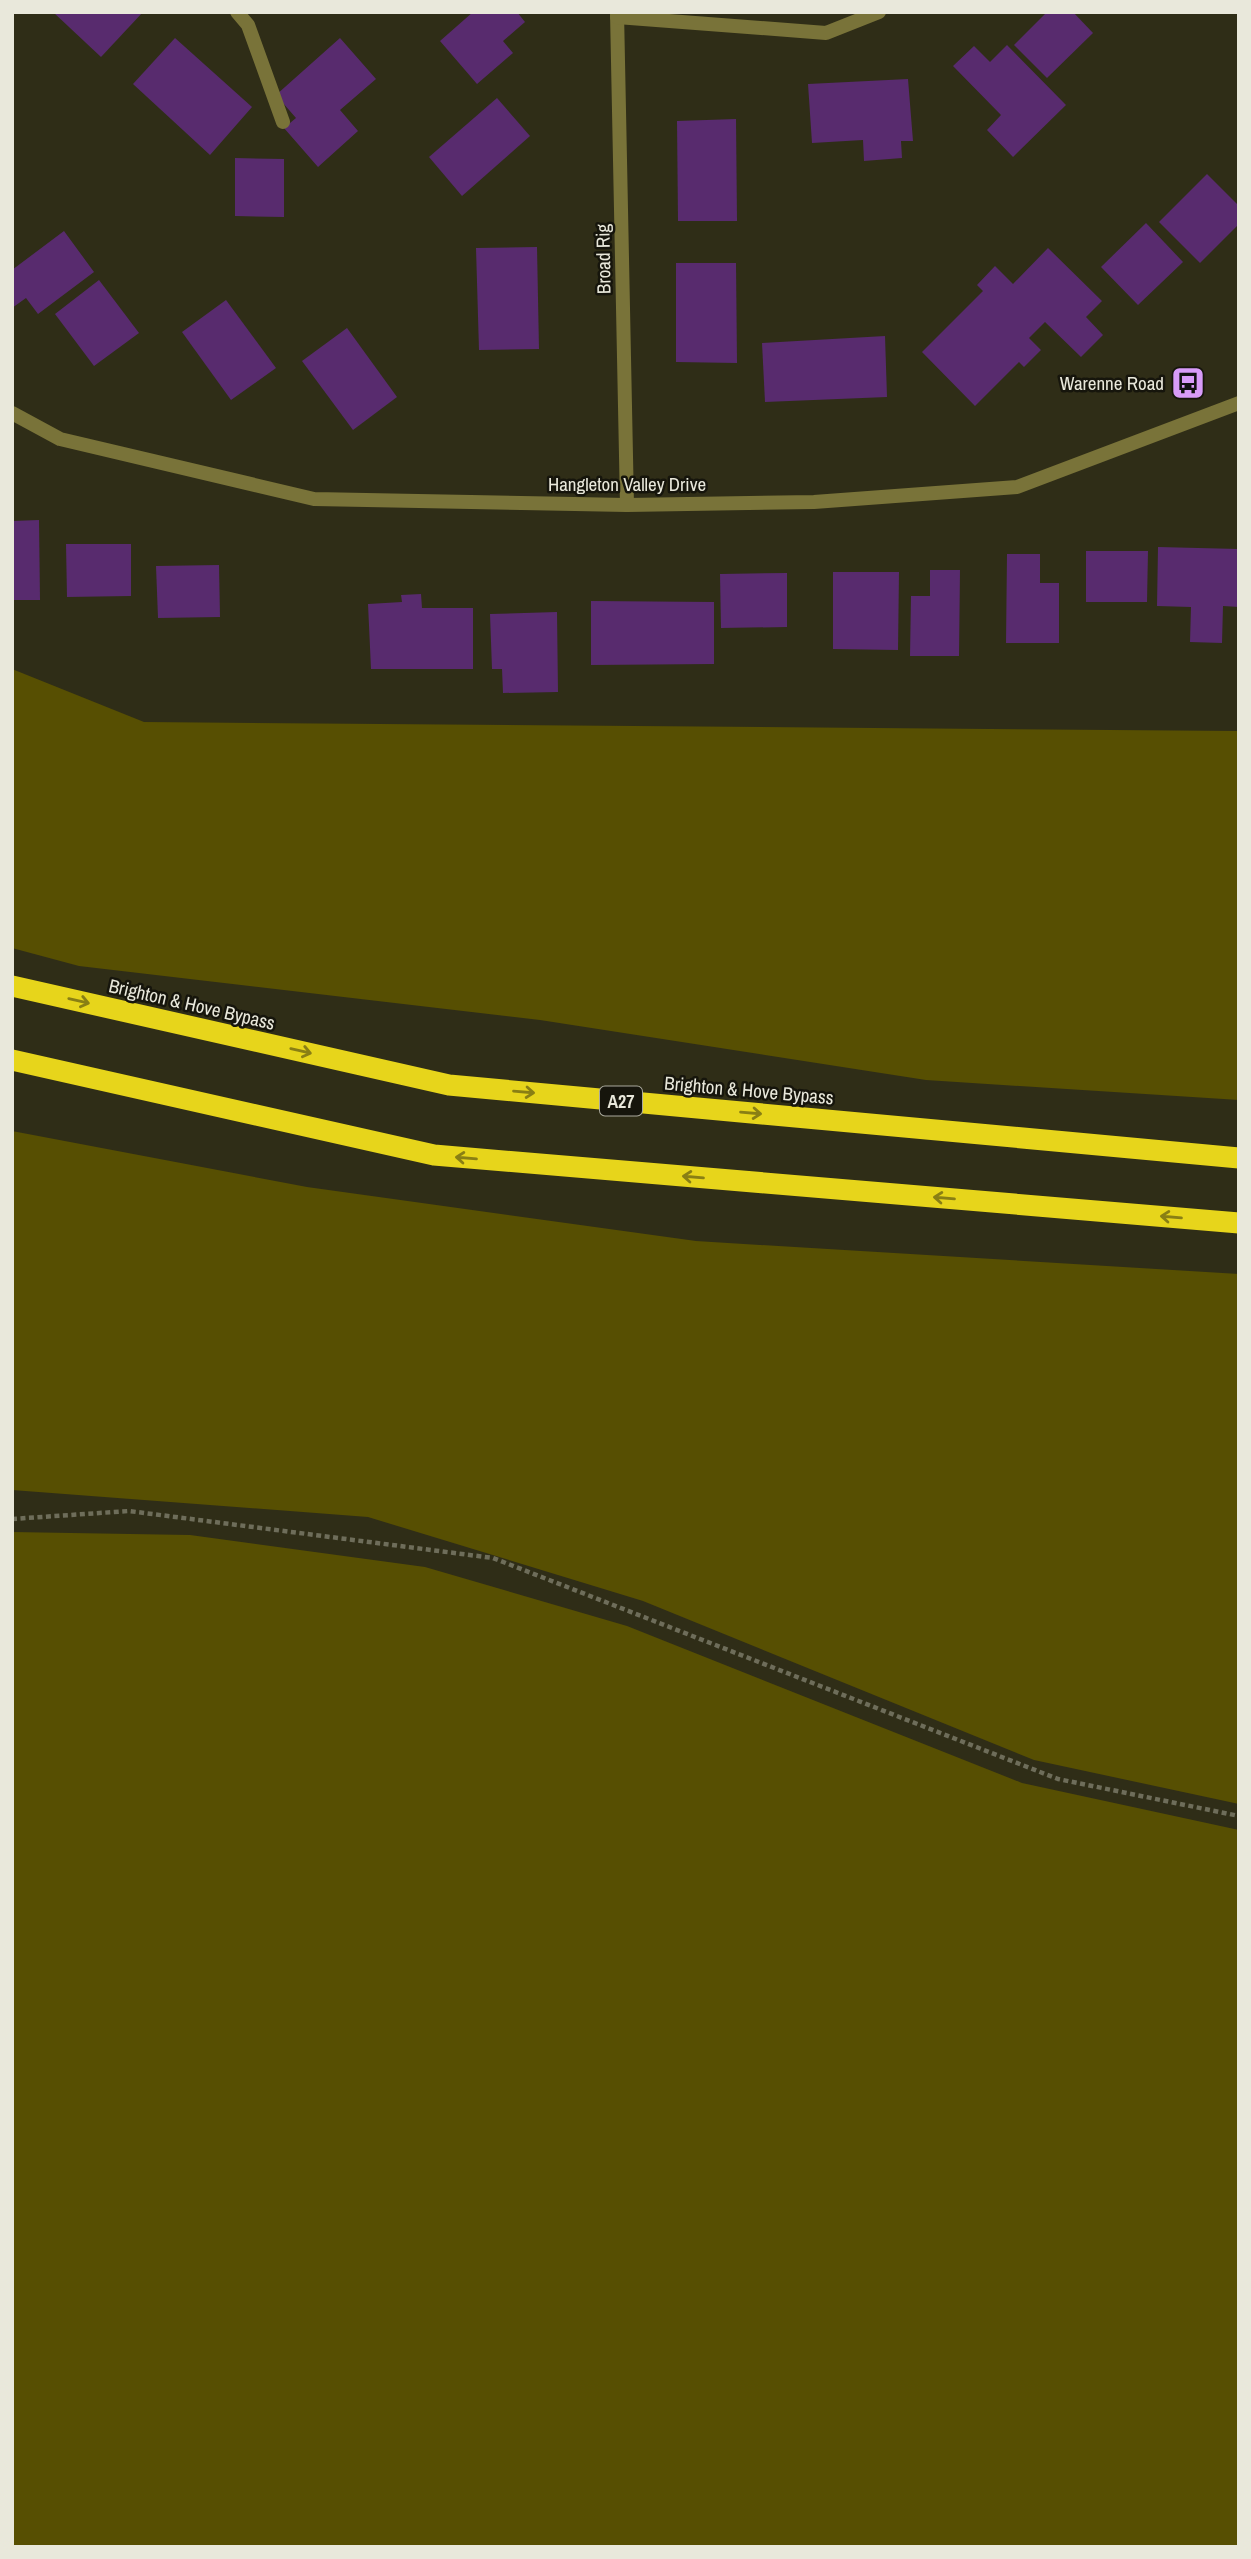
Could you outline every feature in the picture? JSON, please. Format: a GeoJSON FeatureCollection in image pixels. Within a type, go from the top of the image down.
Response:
{"type":"FeatureCollection","features":[{"type":"Feature","properties":{"kind":"highway","name":"Brighton & Hove Bypass"},"geometry":{"type":"LineString","coordinates":[[12,986],[449,1085],[1239,1158]]}},
{"type":"Feature","properties":{"kind":"highway"},"geometry":{"type":"LineString","coordinates":[[12,1060],[434,1155],[1239,1223]]}},
{"type":"Feature","properties":{"kind":"street"},"geometry":{"type":"LineString","coordinates":[[237,12],[248,25],[283,122]]}},
{"type":"Feature","properties":{"kind":"street"},"geometry":{"type":"LineString","coordinates":[[617,15],[825,33],[879,12]]}},
{"type":"Feature","properties":{"kind":"street","name":"Broad Rig"},"geometry":{"type":"LineString","coordinates":[[617,15],[627,505]]}},
{"type":"Feature","properties":{"kind":"street","name":"Hangleton Valley Drive"},"geometry":{"type":"LineString","coordinates":[[12,413],[60,439],[314,499],[627,505],[814,502],[1017,487],[1239,403]]}},
{"type":"Feature","properties":{"kind":"path"},"geometry":{"type":"LineString","coordinates":[[12,1519],[130,1511],[493,1558],[1058,1779],[1239,1816]]}},
{"type":"Feature","properties":{"kind":"shaded area"},"geometry":{"type":"Polygon","coordinates":[[[12,669],[144,722],[1239,731],[1239,1100],[926,1080],[540,1020],[79,966],[12,948],[12,669]]]}},
{"type":"Feature","properties":{"kind":"shaded area"},"geometry":{"type":"Polygon","coordinates":[[[12,1131],[307,1187],[696,1241],[1239,1274],[1239,1804],[1034,1760],[643,1601],[368,1517],[12,1490],[12,1131]]]}},
{"type":"Feature","properties":{"kind":"shaded area"},"geometry":{"type":"Polygon","coordinates":[[[12,1532],[190,1535],[425,1567],[627,1626],[1022,1783],[1239,1830],[1239,2547],[12,2547],[12,1532]]]}},
{"type":"Feature","properties":{"kind":"building"},"geometry":{"type":"Polygon","coordinates":[[[53,12],[143,12],[101,57],[53,12]]]}},
{"type":"Feature","properties":{"kind":"building"},"geometry":{"type":"Polygon","coordinates":[[[473,12],[517,12],[525,22],[503,41],[513,53],[477,84],[440,41],[473,12]]]}},
{"type":"Feature","properties":{"kind":"building"},"geometry":{"type":"Polygon","coordinates":[[[1047,12],[1073,12],[1093,33],[1047,78],[1014,45],[1047,12]]]}},
{"type":"Feature","properties":{"kind":"building"},"geometry":{"type":"Polygon","coordinates":[[[175,38],[252,107],[210,155],[133,84],[175,38]]]}},
{"type":"Feature","properties":{"kind":"building"},"geometry":{"type":"Polygon","coordinates":[[[340,38],[376,79],[340,110],[358,131],[318,167],[284,128],[296,118],[276,95],[340,38]]]}},
{"type":"Feature","properties":{"kind":"building"},"geometry":{"type":"Polygon","coordinates":[[[1007,45],[1066,105],[1013,157],[987,130],[1001,115],[953,66],[974,46],[990,62],[1007,45]]]}},
{"type":"Feature","properties":{"kind":"building"},"geometry":{"type":"Polygon","coordinates":[[[908,79],[913,141],[901,141],[902,158],[864,161],[863,140],[812,143],[808,84],[908,79]]]}},
{"type":"Feature","properties":{"kind":"building"},"geometry":{"type":"Polygon","coordinates":[[[497,98],[530,136],[462,196],[429,157],[497,98]]]}},
{"type":"Feature","properties":{"kind":"building"},"geometry":{"type":"Polygon","coordinates":[[[736,119],[737,221],[678,221],[677,121],[736,119]]]}},
{"type":"Feature","properties":{"kind":"building"},"geometry":{"type":"Polygon","coordinates":[[[235,158],[284,159],[284,217],[235,216],[235,158]]]}},
{"type":"Feature","properties":{"kind":"building"},"geometry":{"type":"Polygon","coordinates":[[[1207,174],[1239,206],[1239,224],[1200,263],[1159,222],[1207,174]]]}},
{"type":"Feature","properties":{"kind":"building"},"geometry":{"type":"Polygon","coordinates":[[[1146,223],[1183,262],[1138,305],[1101,267],[1146,223]]]}},
{"type":"Feature","properties":{"kind":"building"},"geometry":{"type":"Polygon","coordinates":[[[64,231],[94,272],[38,314],[26,298],[12,308],[12,270],[64,231]]]}},
{"type":"Feature","properties":{"kind":"building"},"geometry":{"type":"Polygon","coordinates":[[[537,247],[539,349],[479,350],[476,248],[537,247]]]}},
{"type":"Feature","properties":{"kind":"building"},"geometry":{"type":"Polygon","coordinates":[[[1048,248],[1102,301],[1086,317],[1103,335],[1081,357],[1045,322],[1029,338],[1041,350],[1024,367],[1019,362],[975,406],[922,352],[983,291],[977,285],[995,266],[1013,284],[1048,248]]]}},
{"type":"Feature","properties":{"kind":"building"},"geometry":{"type":"Polygon","coordinates":[[[676,263],[736,263],[737,363],[676,362],[676,263]]]}},
{"type":"Feature","properties":{"kind":"building"},"geometry":{"type":"Polygon","coordinates":[[[99,280],[139,333],[94,366],[55,314],[99,280]]]}},
{"type":"Feature","properties":{"kind":"building"},"geometry":{"type":"Polygon","coordinates":[[[226,300],[276,368],[231,400],[182,332],[226,300]]]}},
{"type":"Feature","properties":{"kind":"building"},"geometry":{"type":"Polygon","coordinates":[[[347,328],[397,397],[353,430],[302,361],[347,328]]]}},
{"type":"Feature","properties":{"kind":"building"},"geometry":{"type":"Polygon","coordinates":[[[885,336],[887,397],[765,402],[762,343],[885,336]]]}},
{"type":"Feature","properties":{"kind":"building"},"geometry":{"type":"Polygon","coordinates":[[[39,520],[40,600],[12,600],[12,521],[39,520]]]}},
{"type":"Feature","properties":{"kind":"building"},"geometry":{"type":"Polygon","coordinates":[[[66,544],[131,544],[131,596],[67,597],[66,544]]]}},
{"type":"Feature","properties":{"kind":"building"},"geometry":{"type":"Polygon","coordinates":[[[1158,547],[1239,549],[1239,607],[1223,606],[1222,643],[1190,642],[1191,607],[1157,606],[1158,547]]]}},
{"type":"Feature","properties":{"kind":"building"},"geometry":{"type":"Polygon","coordinates":[[[1086,551],[1148,551],[1147,602],[1086,602],[1086,551]]]}},
{"type":"Feature","properties":{"kind":"building"},"geometry":{"type":"Polygon","coordinates":[[[1007,554],[1040,554],[1040,583],[1059,583],[1059,643],[1006,643],[1007,554]]]}},
{"type":"Feature","properties":{"kind":"building"},"geometry":{"type":"Polygon","coordinates":[[[219,565],[220,617],[158,618],[156,566],[219,565]]]}},
{"type":"Feature","properties":{"kind":"building"},"geometry":{"type":"Polygon","coordinates":[[[930,570],[960,570],[959,656],[910,656],[911,596],[930,596],[930,570]]]}},
{"type":"Feature","properties":{"kind":"building"},"geometry":{"type":"Polygon","coordinates":[[[833,572],[899,572],[898,650],[833,649],[833,572]]]}},
{"type":"Feature","properties":{"kind":"building"},"geometry":{"type":"Polygon","coordinates":[[[787,573],[787,627],[721,628],[720,574],[787,573]]]}},
{"type":"Feature","properties":{"kind":"building"},"geometry":{"type":"Polygon","coordinates":[[[421,594],[422,608],[473,608],[473,669],[371,669],[368,604],[402,602],[401,595],[421,594]]]}},
{"type":"Feature","properties":{"kind":"building"},"geometry":{"type":"Polygon","coordinates":[[[591,601],[714,602],[714,664],[591,665],[591,601]]]}},
{"type":"Feature","properties":{"kind":"building"},"geometry":{"type":"Polygon","coordinates":[[[557,612],[558,692],[503,693],[502,669],[492,669],[490,614],[557,612]]]}},
{"type":"Feature","properties":{"kind":"place","name":"Warenne Road"},"geometry":{"type":"Point","coordinates":[1188,383]}}]}
